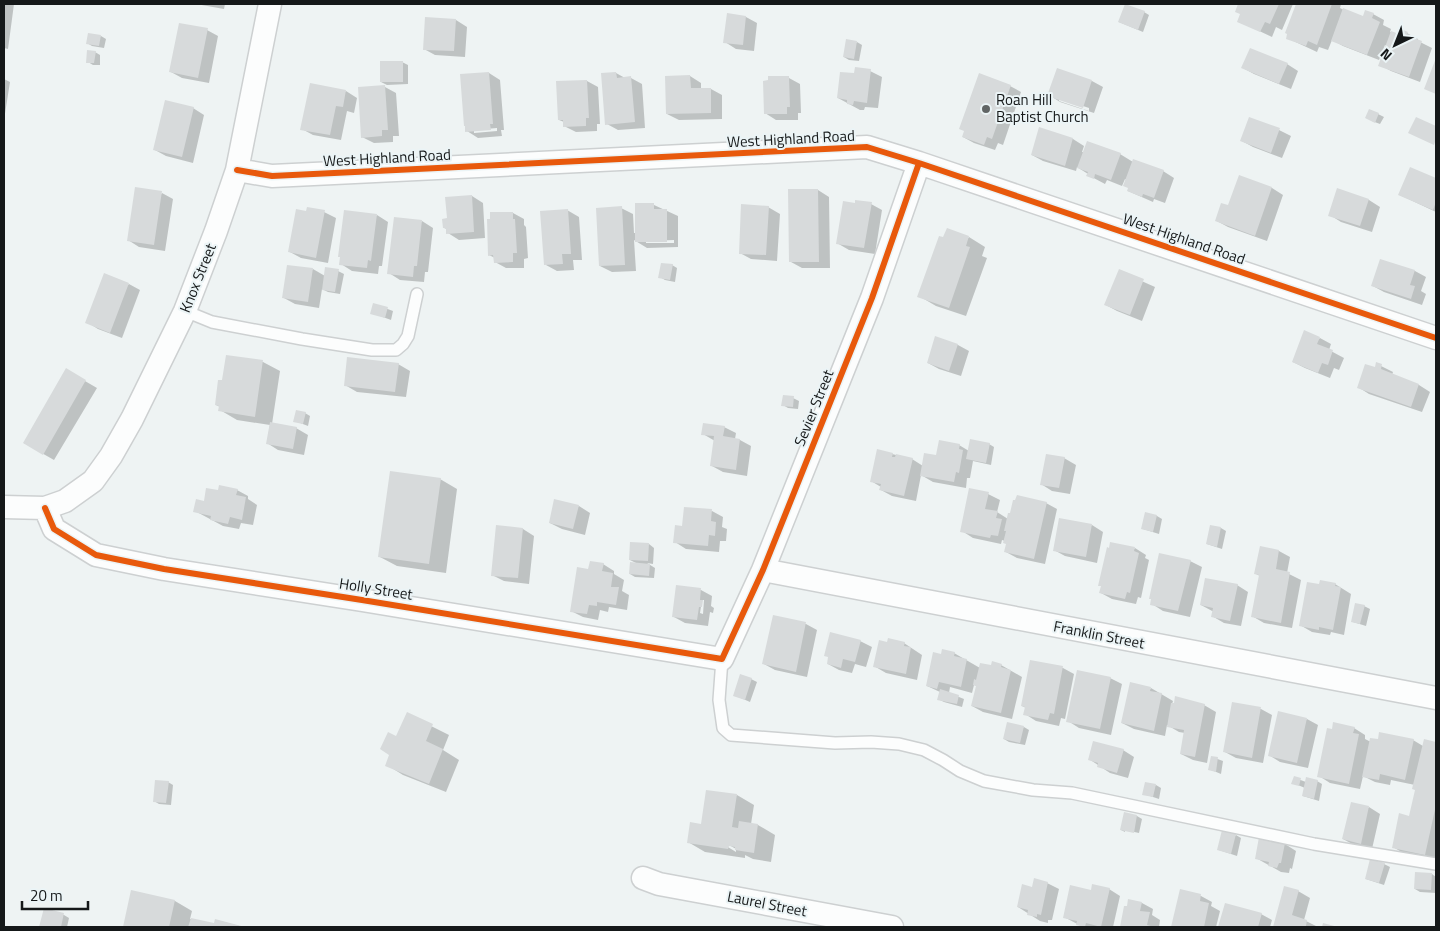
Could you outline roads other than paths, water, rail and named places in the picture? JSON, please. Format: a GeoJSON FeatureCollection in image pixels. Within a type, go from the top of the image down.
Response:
{"type":"FeatureCollection","features":[{"type":"Feature","properties":{"kind":"street","name":"Knox Street"},"geometry":{"type":"LineString","coordinates":[[45,508],[65,500],[93,481],[111,456],[132,419],[185,311],[237,170],[270,4]]}},
{"type":"Feature","properties":{"kind":"street","name":"West Highland Road"},"geometry":{"type":"LineString","coordinates":[[237,170],[272,176],[868,147],[919,162],[1436,338]]}},
{"type":"Feature","properties":{"kind":"street","name":"Sevier Street"},"geometry":{"type":"LineString","coordinates":[[722,659],[763,570],[872,298],[919,162]]}},
{"type":"Feature","properties":{"kind":"street"},"geometry":{"type":"LineString","coordinates":[[4,507],[45,508]]}},
{"type":"Feature","properties":{"kind":"street","name":"Holly Street"},"geometry":{"type":"LineString","coordinates":[[45,508],[54,529],[96,556],[164,569],[722,659]]}},
{"type":"Feature","properties":{"kind":"street","name":"Franklin Street"},"geometry":{"type":"LineString","coordinates":[[763,570],[1436,698]]}},
{"type":"Feature","properties":{"kind":"street","name":"Laurel Street"},"geometry":{"type":"LineString","coordinates":[[643,878],[659,884],[892,927]]}},
{"type":"Feature","properties":{"kind":"lane"},"geometry":{"type":"LineString","coordinates":[[185,311],[212,322],[302,339],[372,350],[396,350],[408,336],[417,294]]}},
{"type":"Feature","properties":{"kind":"lane"},"geometry":{"type":"LineString","coordinates":[[722,659],[719,700],[724,728],[731,735],[835,743],[871,742],[899,744],[924,750],[960,771],[984,780],[1033,790],[1072,793],[1314,844],[1436,864]]}},
{"type":"Feature","properties":{"kind":"place","name":"Roan Hill Baptist Church"},"geometry":{"type":"Point","coordinates":[986,109]}}]}
